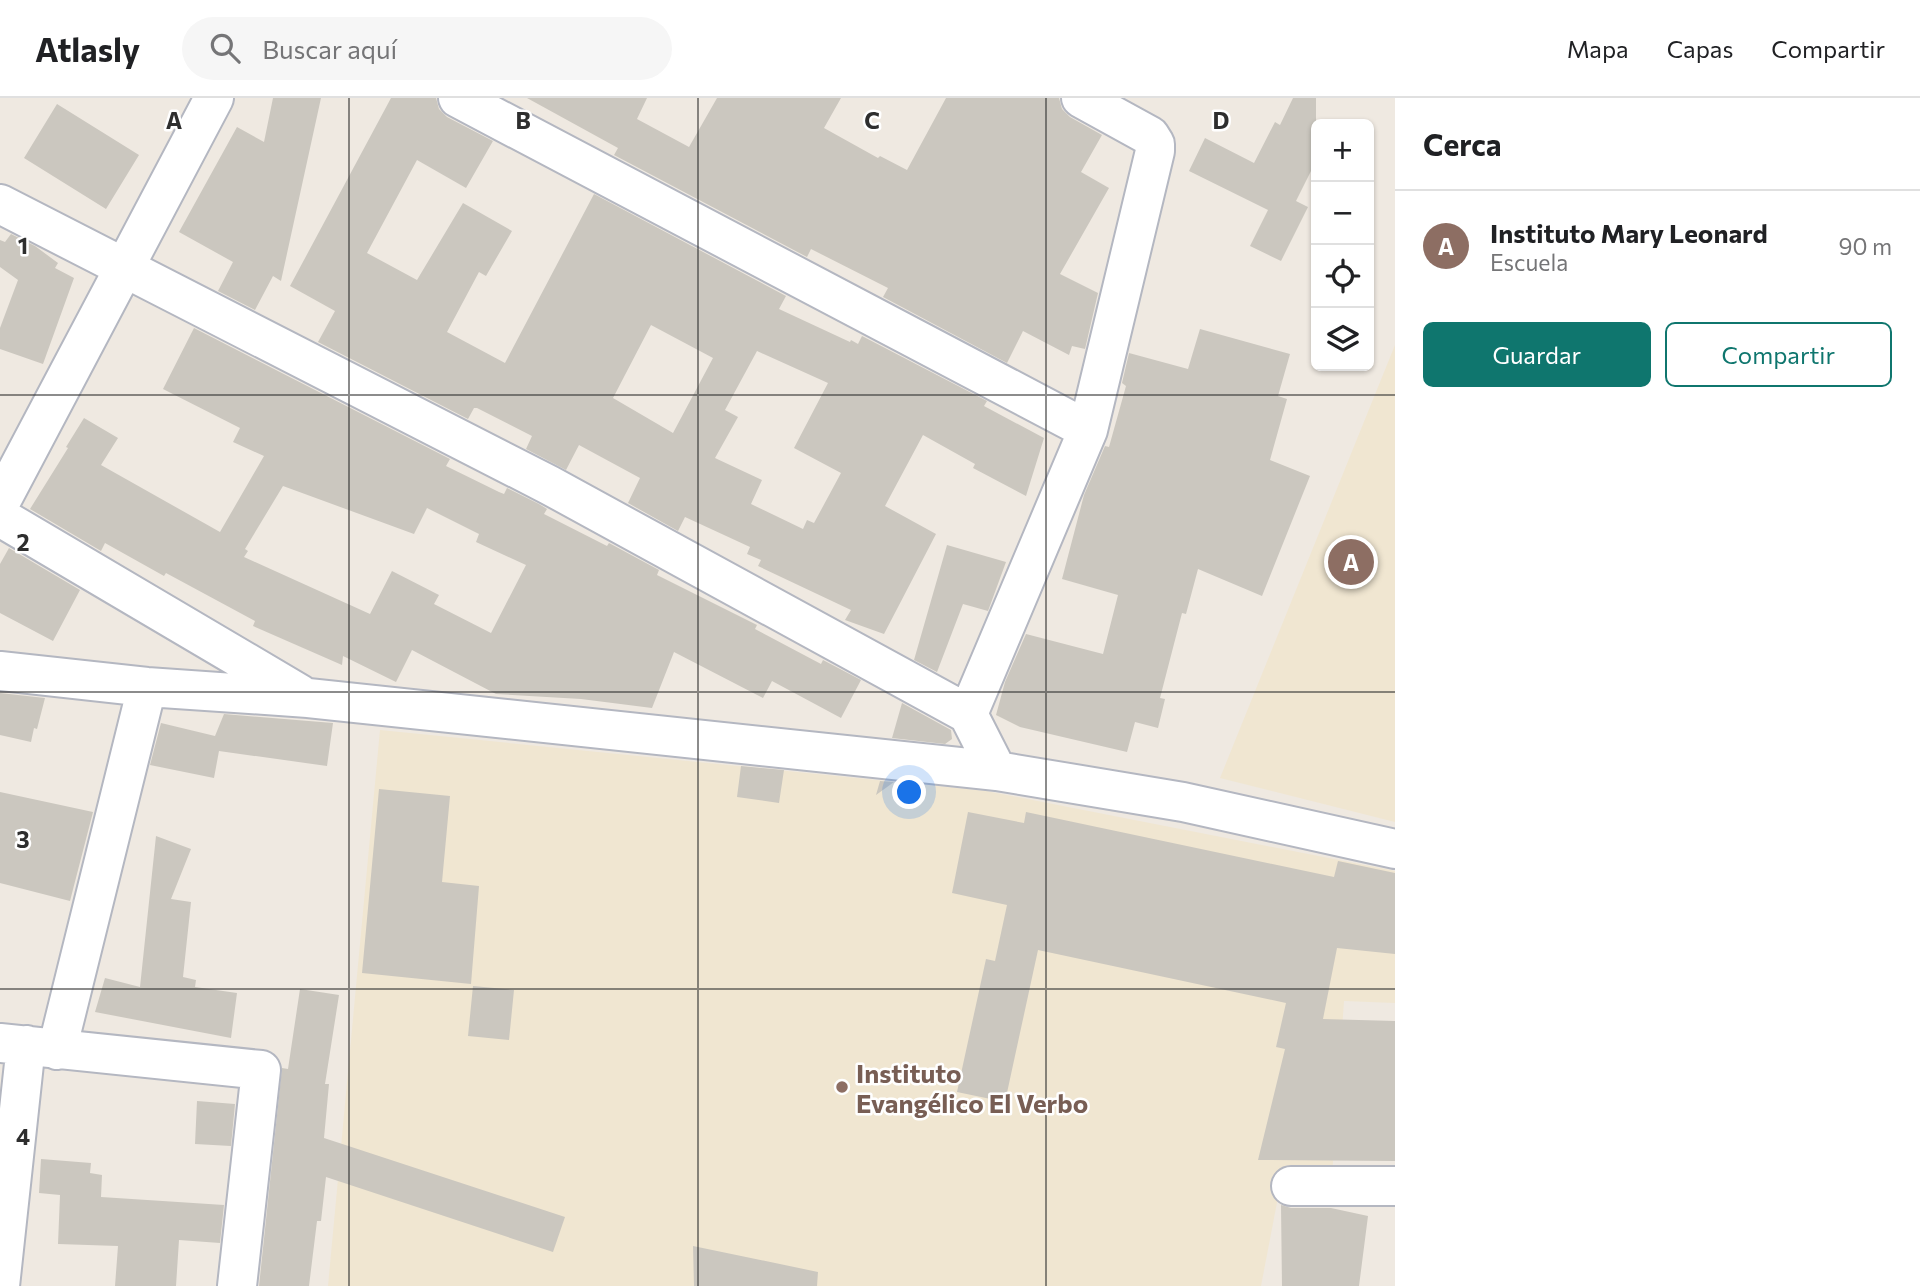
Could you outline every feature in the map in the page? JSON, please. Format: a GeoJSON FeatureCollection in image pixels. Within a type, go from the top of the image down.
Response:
{"type":"FeatureCollection","features":[{"type":"Feature","properties":{"kind":"street"},"geometry":{"type":"LineString","coordinates":[[0,503],[214,98]]}},
{"type":"Feature","properties":{"kind":"street"},"geometry":{"type":"LineString","coordinates":[[458,98],[1088,430]]}},
{"type":"Feature","properties":{"kind":"street"},"geometry":{"type":"LineString","coordinates":[[968,714],[1088,430],[1155,151],[1150,136],[1082,98]]}},
{"type":"Feature","properties":{"kind":"street"},"geometry":{"type":"LineString","coordinates":[[0,204],[550,485],[968,714],[997,771]]}},
{"type":"Feature","properties":{"kind":"street"},"geometry":{"type":"LineString","coordinates":[[0,517],[308,698]]}},
{"type":"Feature","properties":{"kind":"street"},"geometry":{"type":"LineString","coordinates":[[0,671],[146,687],[308,698],[997,771],[1183,803],[1395,849]]}},
{"type":"Feature","properties":{"kind":"street"},"geometry":{"type":"LineString","coordinates":[[1,1286],[28,1046],[146,687]]}},
{"type":"Feature","properties":{"kind":"street"},"geometry":{"type":"LineString","coordinates":[[28,1046],[261,1070],[237,1286]]}},
{"type":"Feature","properties":{"kind":"street"},"geometry":{"type":"LineString","coordinates":[[1292,1186],[1395,1186]]}},
{"type":"Feature","properties":{"kind":"shaded area"},"geometry":{"type":"Polygon","coordinates":[[[1395,345],[1395,822],[1220,778],[1395,345]]]}},
{"type":"Feature","properties":{"kind":"shaded area","name":"Instituto Evangélico El Verbo"},"geometry":{"type":"Polygon","coordinates":[[[380,730],[986,791],[1395,871],[1395,1003],[1344,1001],[1332,1176],[1283,1171],[1261,1286],[328,1286],[380,730]]]}},
{"type":"Feature","properties":{"kind":"building"},"geometry":{"type":"Polygon","coordinates":[[[273,98],[321,98],[281,281],[273,276],[255,310],[218,291],[233,262],[179,232],[237,127],[264,142],[273,98]]]}},
{"type":"Feature","properties":{"kind":"building"},"geometry":{"type":"Polygon","coordinates":[[[391,98],[436,98],[439,109],[447,117],[493,141],[466,188],[417,160],[367,253],[417,280],[463,203],[512,231],[486,276],[479,272],[447,332],[505,363],[594,194],[786,296],[779,309],[850,342],[851,340],[858,344],[862,336],[987,401],[984,406],[1044,438],[1026,496],[973,468],[975,464],[923,435],[885,506],[936,534],[884,634],[845,620],[851,610],[758,566],[761,560],[747,554],[750,547],[685,517],[678,531],[628,503],[640,478],[579,445],[566,470],[526,449],[532,436],[477,408],[474,408],[468,419],[318,342],[335,311],[290,286],[391,98]],[[651,325],[613,398],[673,433],[713,358],[651,325]],[[757,351],[725,410],[738,417],[715,458],[762,480],[751,504],[803,529],[807,520],[814,523],[841,473],[794,448],[828,383],[757,351]]]}},
{"type":"Feature","properties":{"kind":"building"},"geometry":{"type":"Polygon","coordinates":[[[527,98],[647,98],[637,119],[689,147],[717,98],[841,98],[824,128],[878,158],[880,156],[907,170],[946,98],[1059,98],[1062,109],[1070,117],[1102,135],[1081,172],[1109,188],[1060,274],[1098,293],[1085,349],[1072,346],[1069,355],[1023,331],[1007,363],[883,297],[888,288],[811,249],[807,257],[614,155],[618,148],[527,98]]]}},
{"type":"Feature","properties":{"kind":"building"},"geometry":{"type":"Polygon","coordinates":[[[1293,98],[1316,98],[1316,119],[1311,119],[1311,171],[1296,201],[1308,207],[1281,261],[1250,246],[1268,210],[1189,171],[1205,138],[1254,163],[1275,122],[1280,125],[1293,98]]]}},
{"type":"Feature","properties":{"kind":"building"},"geometry":{"type":"Polygon","coordinates":[[[57,104],[139,155],[106,209],[24,158],[57,104]]]}},
{"type":"Feature","properties":{"kind":"building"},"geometry":{"type":"Polygon","coordinates":[[[11,234],[35,246],[58,263],[55,268],[74,278],[43,364],[0,349],[0,328],[18,280],[0,267],[0,240],[5,242],[11,234]]]}},
{"type":"Feature","properties":{"kind":"building"},"geometry":{"type":"Polygon","coordinates":[[[194,328],[450,459],[446,466],[499,492],[504,494],[507,488],[539,504],[547,509],[544,514],[607,546],[609,543],[659,570],[657,575],[757,625],[755,629],[821,664],[823,660],[861,680],[841,718],[772,681],[763,698],[674,652],[652,708],[581,699],[496,694],[412,650],[396,682],[343,656],[342,665],[253,626],[255,621],[105,543],[101,551],[30,509],[84,418],[118,438],[101,465],[220,532],[264,456],[233,442],[240,428],[163,389],[194,328]],[[283,486],[245,549],[248,551],[244,557],[370,614],[392,571],[439,595],[434,604],[491,633],[526,565],[476,542],[479,534],[427,508],[414,534],[283,486]]]}},
{"type":"Feature","properties":{"kind":"building"},"geometry":{"type":"Polygon","coordinates":[[[1200,329],[1290,354],[1278,396],[1287,399],[1270,460],[1310,476],[1262,596],[1198,569],[1186,614],[1182,613],[1160,698],[1165,699],[1158,728],[1135,722],[1127,752],[1020,727],[996,715],[1005,682],[1026,634],[1103,654],[1118,595],[1062,579],[1084,495],[1105,446],[1109,447],[1126,386],[1122,383],[1129,353],[1188,369],[1200,329]]]}},
{"type":"Feature","properties":{"kind":"building"},"geometry":{"type":"Polygon","coordinates":[[[947,545],[1006,562],[988,611],[963,604],[937,672],[914,660],[947,545]]]}},
{"type":"Feature","properties":{"kind":"building"},"geometry":{"type":"Polygon","coordinates":[[[9,548],[80,590],[53,641],[0,613],[0,564],[9,548]]]}},
{"type":"Feature","properties":{"kind":"building"},"geometry":{"type":"Polygon","coordinates":[[[0,693],[45,698],[31,742],[0,735],[0,693]]]}},
{"type":"Feature","properties":{"kind":"building"},"geometry":{"type":"Polygon","coordinates":[[[902,703],[951,730],[952,739],[945,744],[892,738],[902,703]]]}},
{"type":"Feature","properties":{"kind":"building"},"geometry":{"type":"Polygon","coordinates":[[[224,714],[333,723],[327,766],[219,751],[214,778],[150,765],[161,723],[215,736],[224,714]]]}},
{"type":"Feature","properties":{"kind":"building"},"geometry":{"type":"Polygon","coordinates":[[[741,766],[784,770],[779,803],[737,797],[741,766]]]}},
{"type":"Feature","properties":{"kind":"building"},"geometry":{"type":"Polygon","coordinates":[[[880,781],[894,782],[876,795],[880,781]]]}},
{"type":"Feature","properties":{"kind":"building"},"geometry":{"type":"Polygon","coordinates":[[[379,789],[450,796],[442,882],[479,886],[471,984],[362,973],[379,789]]]}},
{"type":"Feature","properties":{"kind":"building"},"geometry":{"type":"Polygon","coordinates":[[[0,792],[93,812],[70,901],[0,883],[0,792]]]}},
{"type":"Feature","properties":{"kind":"building"},"geometry":{"type":"Polygon","coordinates":[[[968,812],[1024,823],[1026,812],[1334,877],[1338,861],[1395,873],[1395,954],[1337,948],[1323,1019],[1395,1021],[1395,1161],[1258,1160],[1285,1049],[1276,1047],[1286,1003],[1038,950],[1005,1102],[957,1092],[986,959],[995,961],[1007,905],[952,893],[968,812]]]}},
{"type":"Feature","properties":{"kind":"building"},"geometry":{"type":"Polygon","coordinates":[[[156,836],[191,849],[171,899],[191,902],[183,977],[196,980],[195,987],[237,993],[231,1038],[95,1012],[105,978],[140,987],[156,836]]]}},
{"type":"Feature","properties":{"kind":"building"},"geometry":{"type":"Polygon","coordinates":[[[473,986],[514,990],[509,1040],[468,1036],[473,986]]]}},
{"type":"Feature","properties":{"kind":"building"},"geometry":{"type":"Polygon","coordinates":[[[300,989],[339,995],[325,1084],[329,1084],[324,1138],[565,1217],[553,1252],[326,1177],[321,1221],[317,1221],[309,1286],[259,1286],[282,1068],[288,1069],[300,989]]]}},
{"type":"Feature","properties":{"kind":"building"},"geometry":{"type":"Polygon","coordinates":[[[197,1101],[235,1104],[231,1146],[195,1144],[197,1101]]]}},
{"type":"Feature","properties":{"kind":"building"},"geometry":{"type":"Polygon","coordinates":[[[41,1159],[91,1163],[90,1173],[102,1175],[101,1197],[224,1205],[220,1243],[179,1240],[176,1286],[115,1286],[118,1246],[58,1244],[60,1195],[39,1193],[41,1159]]]}},
{"type":"Feature","properties":{"kind":"building"},"geometry":{"type":"Polygon","coordinates":[[[1281,1205],[1291,1208],[1331,1208],[1368,1216],[1359,1286],[1282,1286],[1281,1205]]]}},
{"type":"Feature","properties":{"kind":"building"},"geometry":{"type":"Polygon","coordinates":[[[693,1246],[818,1272],[817,1286],[694,1286],[693,1246]]]}},
{"type":"Feature","properties":{"kind":"place","name":"Instituto Mary Leonard"},"geometry":{"type":"Point","coordinates":[1351,562]}},
{"type":"Feature","properties":{"kind":"place","name":"Instituto Evangélico El Verbo"},"geometry":{"type":"Point","coordinates":[842,1087]}}]}
